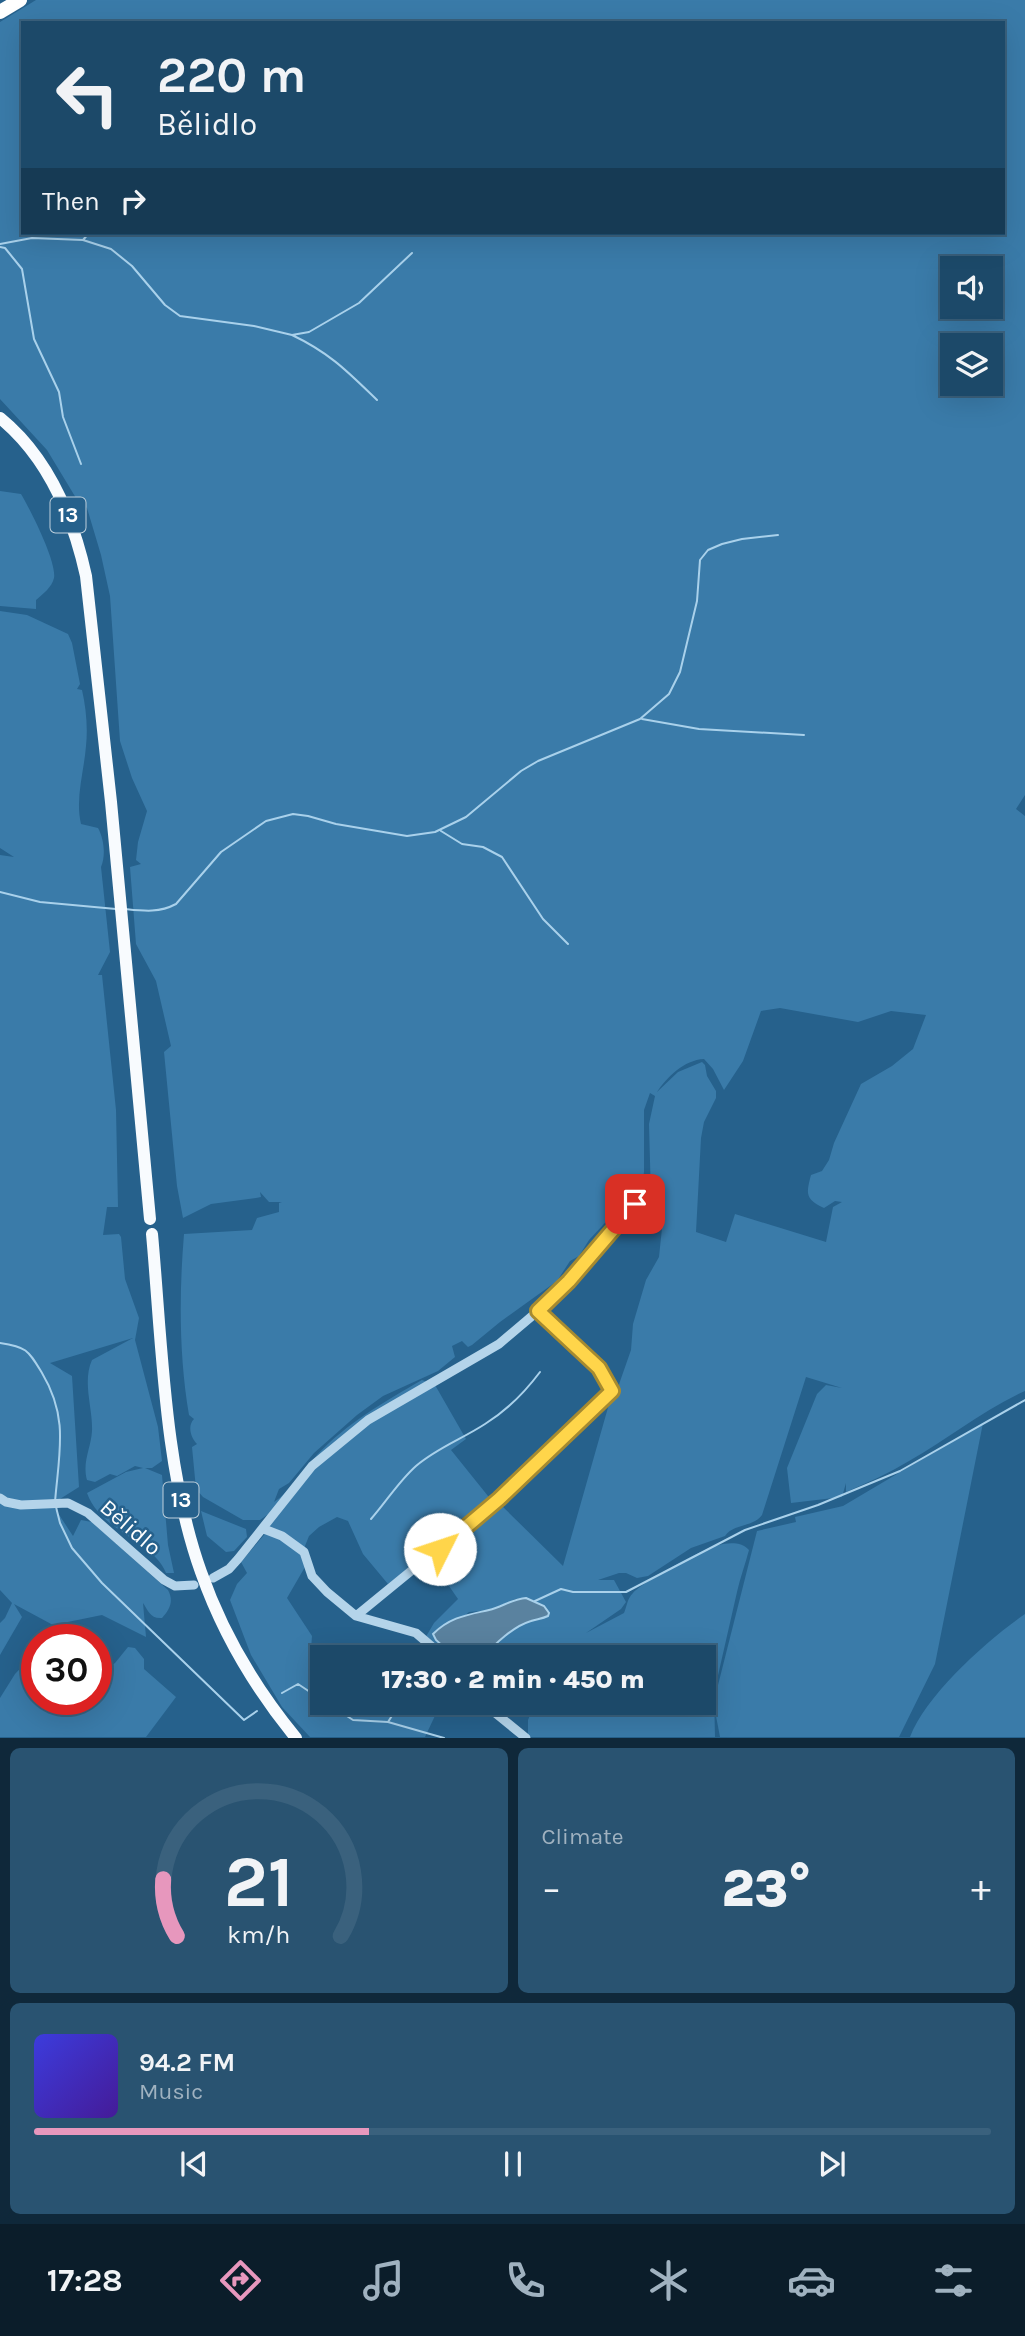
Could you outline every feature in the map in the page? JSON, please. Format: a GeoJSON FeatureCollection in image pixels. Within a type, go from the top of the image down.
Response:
{"type":"FeatureCollection","features":[{"type":"Feature","properties":{"kind":"highway"},"geometry":{"type":"LineString","coordinates":[[0,12],[20,0]]}},
{"type":"Feature","properties":{"kind":"main road","name":"13"},"geometry":{"type":"LineString","coordinates":[[0,418],[31,452],[65,506],[78,541],[88,590],[150,1219]]}},
{"type":"Feature","properties":{"kind":"main road","name":"13"},"geometry":{"type":"LineString","coordinates":[[152,1234],[173,1454],[193,1545],[211,1596],[246,1668],[296,1738]]}},
{"type":"Feature","properties":{"kind":"street"},"geometry":{"type":"LineString","coordinates":[[213,1578],[229,1569],[264,1530],[312,1466],[368,1420],[499,1344],[569,1281],[635,1204]]}},
{"type":"Feature","properties":{"kind":"street"},"geometry":{"type":"LineString","coordinates":[[356,1616],[499,1499],[612,1391],[599,1368],[538,1311]]}},
{"type":"Feature","properties":{"kind":"street","name":"Bělidlo"},"geometry":{"type":"LineString","coordinates":[[0,1498],[21,1505],[68,1503],[88,1513],[164,1580],[175,1586],[194,1586]]}},
{"type":"Feature","properties":{"kind":"street"},"geometry":{"type":"LineString","coordinates":[[264,1530],[282,1536],[304,1552],[312,1576],[356,1616],[416,1633],[430,1645]]}},
{"type":"Feature","properties":{"kind":"street"},"geometry":{"type":"LineString","coordinates":[[498,1715],[526,1738]]}},
{"type":"Feature","properties":{"kind":"shaded area"},"geometry":{"type":"Polygon","coordinates":[[[36,0],[1025,0],[1025,795],[1016,809],[1025,816],[1025,1391],[886,1474],[846,1492],[846,1483],[842,1497],[791,1503],[787,1468],[817,1394],[826,1385],[842,1388],[806,1377],[762,1515],[758,1519],[733,1529],[725,1536],[691,1548],[648,1576],[637,1578],[619,1573],[598,1580],[614,1580],[626,1602],[621,1609],[586,1633],[624,1613],[633,1593],[687,1559],[727,1543],[746,1547],[749,1550],[716,1684],[716,1645],[494,1645],[525,1624],[541,1619],[544,1606],[526,1598],[515,1599],[491,1610],[469,1612],[436,1640],[442,1645],[421,1645],[434,1623],[458,1599],[433,1563],[434,1560],[501,1505],[563,1566],[611,1397],[617,1390],[631,1350],[633,1324],[646,1280],[659,1257],[665,1199],[651,1198],[649,1124],[655,1096],[650,1093],[644,1110],[644,1172],[641,1192],[629,1207],[616,1211],[589,1240],[579,1256],[570,1261],[557,1281],[472,1345],[468,1347],[462,1341],[452,1346],[455,1357],[438,1371],[383,1396],[357,1415],[314,1453],[289,1483],[279,1489],[274,1502],[291,1487],[329,1443],[353,1423],[422,1380],[435,1385],[466,1439],[451,1450],[492,1501],[388,1584],[363,1554],[348,1521],[337,1517],[309,1536],[305,1546],[305,1567],[287,1598],[312,1636],[310,1715],[435,1715],[425,1737],[310,1737],[282,1707],[251,1655],[230,1600],[237,1584],[247,1573],[241,1562],[264,1535],[267,1515],[260,1520],[243,1520],[203,1497],[196,1489],[192,1447],[197,1444],[191,1432],[194,1419],[189,1415],[182,1348],[182,1257],[184,1234],[252,1230],[257,1218],[279,1212],[279,1203],[282,1202],[269,1202],[260,1192],[261,1197],[211,1204],[183,1218],[177,1186],[164,1052],[171,1046],[156,981],[136,944],[130,867],[141,864],[136,860],[138,842],[147,811],[132,778],[120,741],[110,596],[87,508],[76,498],[47,450],[0,399],[0,22],[36,0]],[[780,1008],[761,1011],[743,1061],[724,1090],[713,1069],[704,1059],[690,1062],[677,1070],[657,1092],[678,1072],[702,1062],[716,1091],[716,1098],[704,1122],[701,1138],[696,1232],[726,1242],[735,1214],[826,1242],[833,1207],[842,1202],[835,1201],[824,1208],[813,1202],[808,1195],[811,1175],[822,1171],[829,1160],[861,1084],[892,1066],[913,1049],[926,1015],[891,1011],[858,1022],[780,1008]]]}},
{"type":"Feature","properties":{"kind":"shaded area"},"geometry":{"type":"Polygon","coordinates":[[[0,491],[21,494],[51,560],[54,578],[36,600],[36,609],[0,606],[0,491]]]}},
{"type":"Feature","properties":{"kind":"shaded area"},"geometry":{"type":"Polygon","coordinates":[[[0,611],[27,615],[68,634],[80,684],[77,689],[82,690],[87,739],[79,814],[81,824],[98,828],[102,837],[104,847],[101,867],[110,952],[98,975],[102,975],[116,1110],[118,1207],[107,1207],[103,1235],[119,1234],[121,1237],[125,1279],[139,1318],[135,1340],[158,1427],[162,1461],[152,1468],[145,1468],[162,1475],[168,1545],[174,1573],[166,1573],[150,1552],[103,1517],[87,1493],[126,1472],[143,1468],[135,1466],[117,1476],[110,1474],[95,1482],[87,1480],[86,1461],[92,1431],[89,1368],[92,1360],[133,1338],[50,1363],[72,1376],[79,1487],[52,1504],[73,1536],[81,1520],[92,1522],[168,1590],[171,1601],[162,1618],[152,1616],[143,1603],[146,1637],[102,1615],[51,1624],[14,1604],[22,1617],[0,1655],[0,1623],[12,1603],[0,1590],[0,855],[14,857],[0,848],[0,611]]]}},
{"type":"Feature","properties":{"kind":"shaded area"},"geometry":{"type":"Polygon","coordinates":[[[983,1423],[935,1664],[899,1737],[720,1737],[716,1693],[757,1531],[796,1522],[795,1517],[843,1506],[983,1423]]]}},
{"type":"Feature","properties":{"kind":"shaded area"},"geometry":{"type":"Polygon","coordinates":[[[201,1511],[246,1529],[247,1537],[234,1551],[226,1552],[207,1536],[201,1511]]]}},
{"type":"Feature","properties":{"kind":"shaded area"},"geometry":{"type":"Polygon","coordinates":[[[526,1598],[544,1606],[548,1616],[518,1627],[495,1645],[442,1645],[433,1634],[459,1618],[526,1598]]]}},
{"type":"Feature","properties":{"kind":"shaded area"},"geometry":{"type":"Polygon","coordinates":[[[1025,1614],[1025,1737],[910,1737],[943,1686],[993,1638],[1025,1614]]]}},
{"type":"Feature","properties":{"kind":"shaded area"},"geometry":{"type":"Polygon","coordinates":[[[128,1647],[135,1648],[144,1659],[144,1669],[176,1697],[146,1737],[0,1737],[0,1698],[21,1668],[21,1715],[112,1715],[112,1665],[128,1647]]]}},
{"type":"Feature","properties":{"kind":"shaded area"},"geometry":{"type":"Polygon","coordinates":[[[530,1715],[714,1715],[715,1737],[528,1737],[530,1715]]]}},
{"type":"Feature","properties":{"kind":"waterway"},"geometry":{"type":"LineString","coordinates":[[83,240],[87,235]]}},
{"type":"Feature","properties":{"kind":"waterway"},"geometry":{"type":"LineString","coordinates":[[0,244],[32,238],[83,240],[111,249],[132,266],[165,305],[180,316],[254,326],[292,335],[309,332],[359,303],[412,253]]}},
{"type":"Feature","properties":{"kind":"waterway"},"geometry":{"type":"LineString","coordinates":[[0,247],[5,248],[22,269],[34,339],[59,392],[63,417],[81,464]]}},
{"type":"Feature","properties":{"kind":"waterway"},"geometry":{"type":"LineString","coordinates":[[292,335],[328,356],[377,400]]}},
{"type":"Feature","properties":{"kind":"waterway"},"geometry":{"type":"LineString","coordinates":[[125,909],[157,910],[176,904],[221,852],[266,821],[293,814],[407,836],[435,832],[466,817],[521,771],[538,761],[640,719],[669,694],[680,672],[697,601],[700,560],[708,550],[722,544],[778,535]]}},
{"type":"Feature","properties":{"kind":"waterway"},"geometry":{"type":"LineString","coordinates":[[642,719],[699,729],[804,735]]}},
{"type":"Feature","properties":{"kind":"waterway"},"geometry":{"type":"LineString","coordinates":[[441,831],[462,844],[483,847],[502,857],[543,919],[568,944]]}},
{"type":"Feature","properties":{"kind":"waterway"},"geometry":{"type":"LineString","coordinates":[[0,892],[40,902],[116,909]]}},
{"type":"Feature","properties":{"kind":"waterway"},"geometry":{"type":"LineString","coordinates":[[0,1343],[16,1346],[30,1354],[56,1405],[60,1451],[55,1502]]}},
{"type":"Feature","properties":{"kind":"waterway"},"geometry":{"type":"LineString","coordinates":[[371,1519],[416,1466],[500,1413],[522,1394],[540,1372]]}},
{"type":"Feature","properties":{"kind":"waterway"},"geometry":{"type":"LineString","coordinates":[[535,1601],[561,1589],[573,1592],[626,1592],[745,1530],[818,1505],[900,1471],[1025,1400]]}},
{"type":"Feature","properties":{"kind":"waterway"},"geometry":{"type":"LineString","coordinates":[[56,1507],[72,1548],[102,1583],[244,1720],[257,1711]]}},
{"type":"Feature","properties":{"kind":"waterway"},"geometry":{"type":"LineString","coordinates":[[282,1693],[298,1684],[310,1692]]}},
{"type":"Feature","properties":{"kind":"waterway"},"geometry":{"type":"LineString","coordinates":[[345,1715],[353,1720],[388,1722],[444,1738]]}},
{"type":"Feature","properties":{"kind":"waterway"},"geometry":{"type":"LineString","coordinates":[[388,1722],[392,1715]]}},
{"type":"Feature","properties":{"kind":"route"},"geometry":{"type":"LineString","coordinates":[[440,1549],[499,1499],[612,1391],[599,1368],[538,1311],[569,1281],[635,1204]]}}]}
